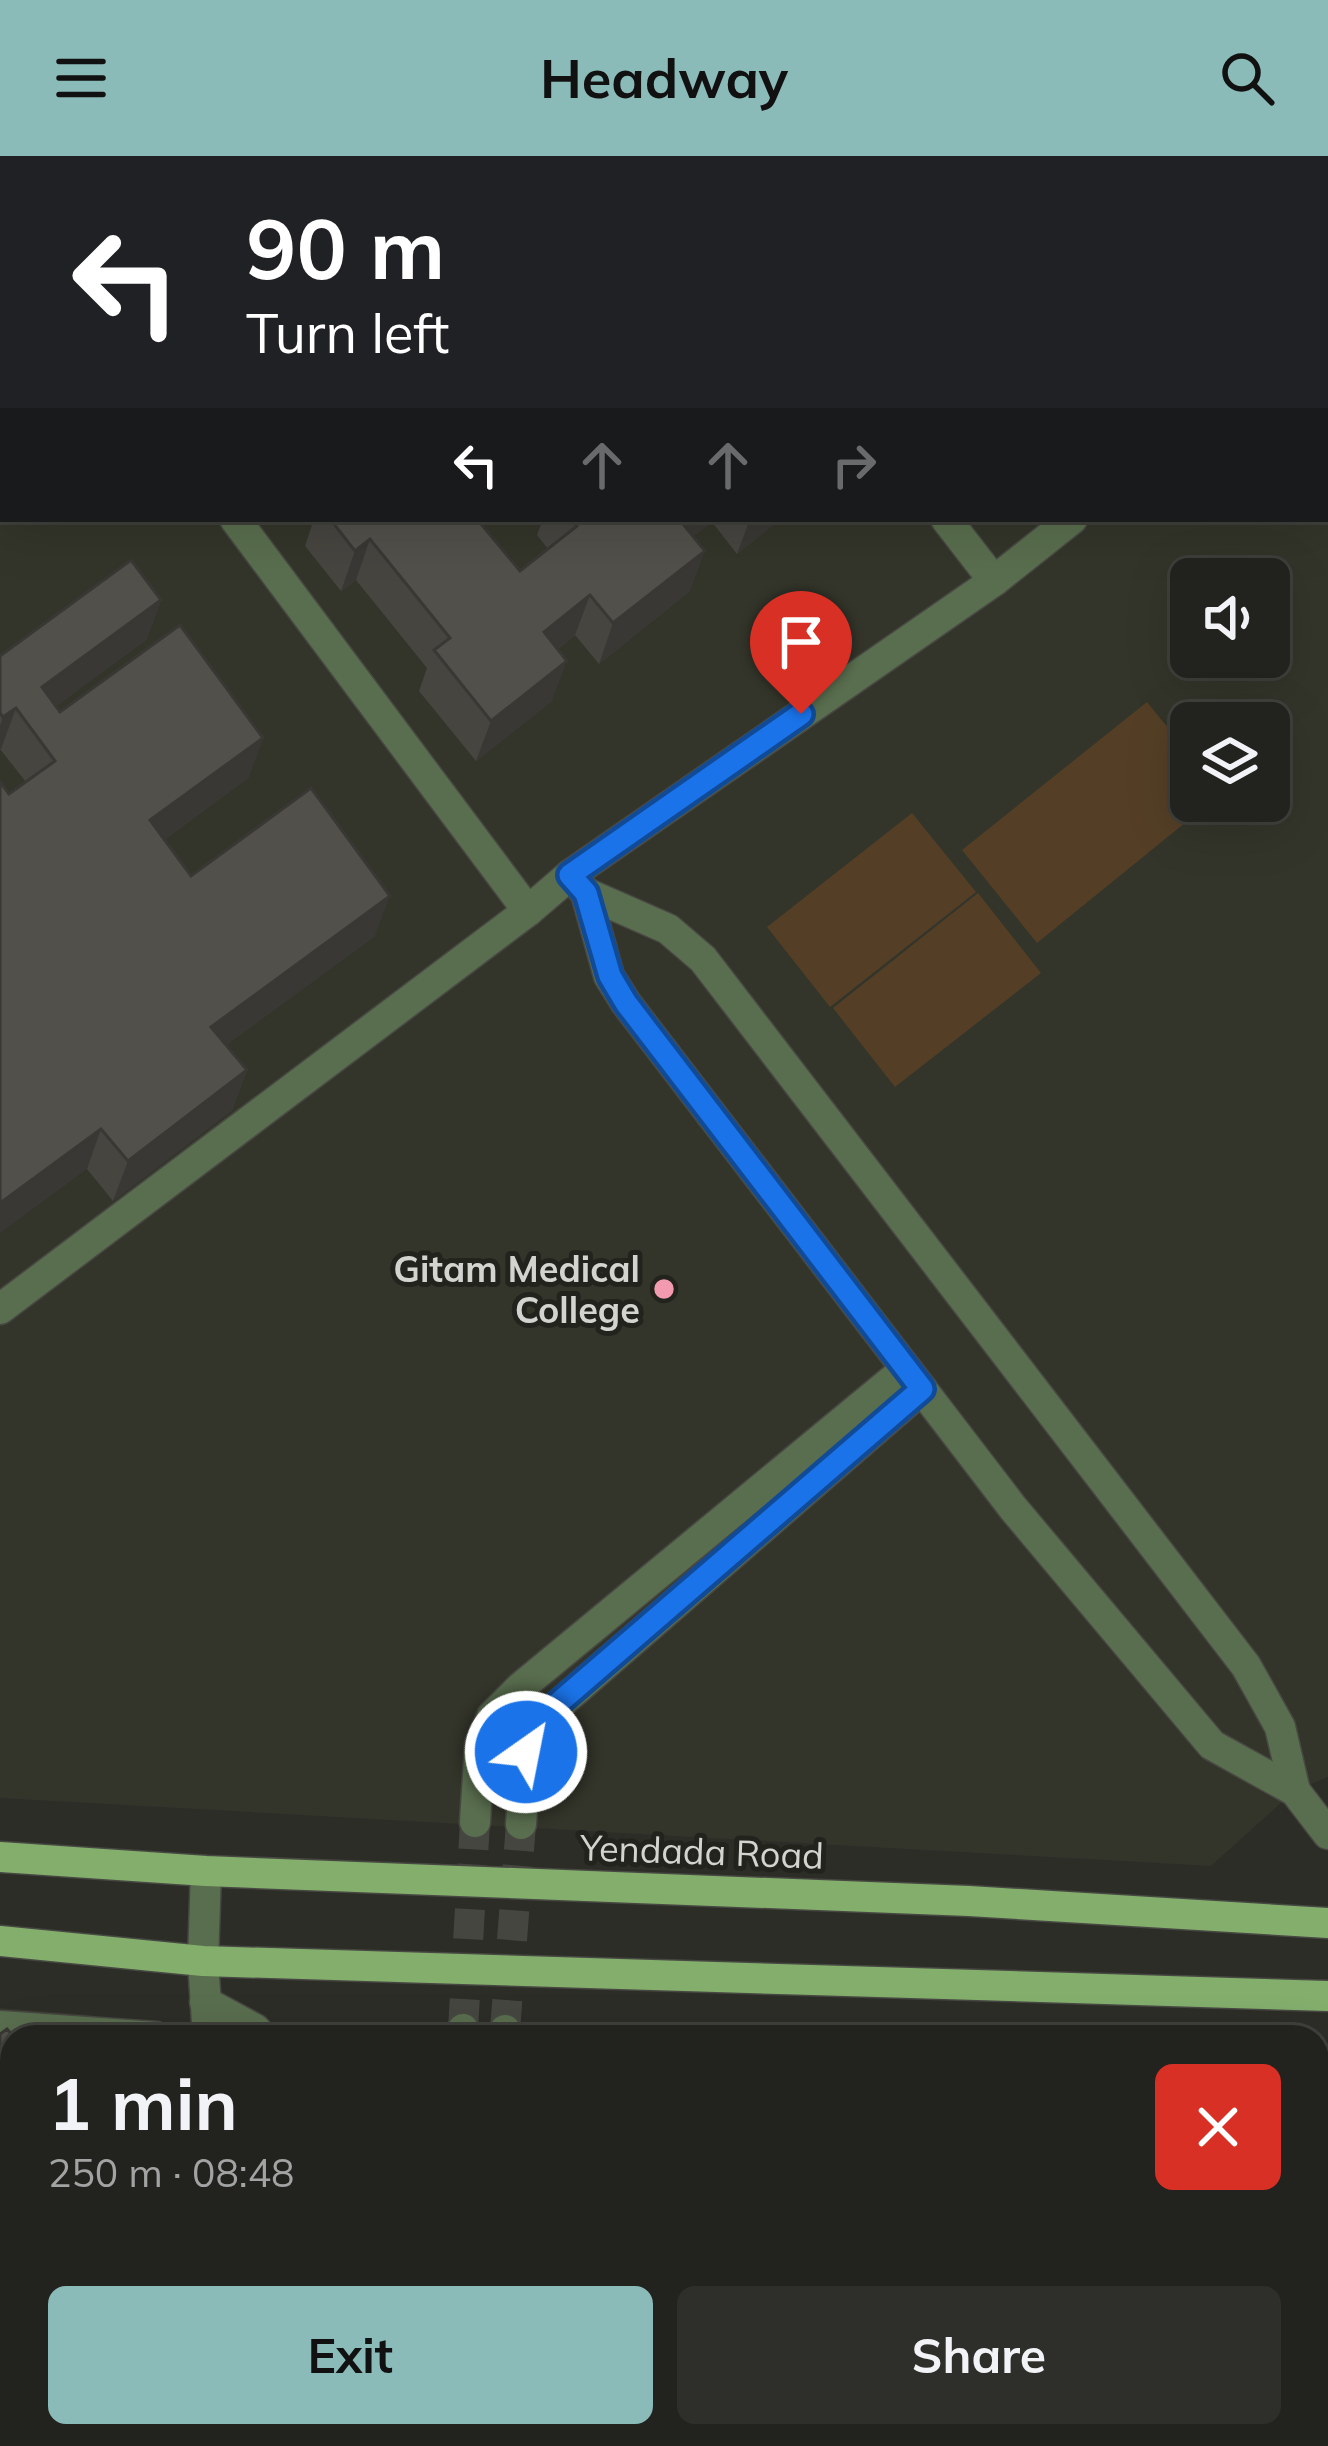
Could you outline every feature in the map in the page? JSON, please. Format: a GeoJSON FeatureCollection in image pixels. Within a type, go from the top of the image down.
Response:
{"type":"FeatureCollection","features":[{"type":"Feature","properties":{"kind":"main road","name":"Yendada Road"},"geometry":{"type":"LineString","coordinates":[[0,1857],[206,1871],[969,1901],[1328,1922]]}},
{"type":"Feature","properties":{"kind":"main road"},"geometry":{"type":"LineString","coordinates":[[0,1941],[203,1960],[1328,1996]]}},
{"type":"Feature","properties":{"kind":"street"},"geometry":{"type":"LineString","coordinates":[[237,522],[528,911]]}},
{"type":"Feature","properties":{"kind":"street"},"geometry":{"type":"LineString","coordinates":[[948,522],[994,580]]}},
{"type":"Feature","properties":{"kind":"street"},"geometry":{"type":"LineString","coordinates":[[0,1309],[528,911],[578,884],[1068,522]]}},
{"type":"Feature","properties":{"kind":"street"},"geometry":{"type":"LineString","coordinates":[[578,884],[610,976],[626,1003],[1013,1508],[1212,1745],[1294,1791],[1328,1834]]}},
{"type":"Feature","properties":{"kind":"street"},"geometry":{"type":"LineString","coordinates":[[578,884],[668,929],[703,959],[1246,1666],[1280,1727],[1294,1791]]}},
{"type":"Feature","properties":{"kind":"street"},"geometry":{"type":"LineString","coordinates":[[475,1822],[480,1744],[492,1717],[506,1702],[914,1379]]}},
{"type":"Feature","properties":{"kind":"street"},"geometry":{"type":"LineString","coordinates":[[521,1824],[532,1728],[914,1379]]}},
{"type":"Feature","properties":{"kind":"street"},"geometry":{"type":"LineString","coordinates":[[206,1871],[207,2025]]}},
{"type":"Feature","properties":{"kind":"street"},"geometry":{"type":"LineString","coordinates":[[205,2002],[248,2025]]}},
{"type":"Feature","properties":{"kind":"shaded area","name":"Gitam Medical College"},"geometry":{"type":"Polygon","coordinates":[[[0,522],[1328,522],[1328,1777],[1294,1791],[1211,1866],[0,1798],[0,522]]]}},
{"type":"Feature","properties":{"kind":"shaded area"},"geometry":{"type":"Polygon","coordinates":[[[1147,702],[1170,730],[1170,822],[1186,822],[1037,943],[962,850],[1147,702]]]}},
{"type":"Feature","properties":{"kind":"shaded area"},"geometry":{"type":"Polygon","coordinates":[[[912,813],[976,892],[830,1007],[767,927],[912,813]]]}},
{"type":"Feature","properties":{"kind":"shaded area"},"geometry":{"type":"Polygon","coordinates":[[[978,893],[1041,973],[895,1087],[833,1008],[978,893]]]}},
{"type":"Feature","properties":{"kind":"shaded area"},"geometry":{"type":"Polygon","coordinates":[[[0,2008],[92,2015],[104,2025],[0,2025],[0,2008]]]}},
{"type":"Feature","properties":{"kind":"building"},"geometry":{"type":"Polygon","coordinates":[[[332,522],[479,522],[520,571],[577,526],[574,522],[681,522],[705,551],[613,623],[590,595],[544,632],[567,661],[491,721],[434,650],[450,638],[370,539],[355,551],[332,522]]]}},
{"type":"Feature","properties":{"kind":"building"},"geometry":{"type":"Polygon","coordinates":[[[131,560],[161,600],[42,687],[60,712],[180,625],[263,738],[150,820],[191,876],[311,788],[390,896],[211,1027],[247,1070],[128,1161],[101,1129],[0,1203],[0,782],[9,794],[55,761],[16,708],[3,717],[0,713],[0,656],[131,560]]]}},
{"type":"Feature","properties":{"kind":"tunnel"},"geometry":{"type":"LineString","coordinates":[[463,2025],[475,1822]]}},
{"type":"Feature","properties":{"kind":"tunnel"},"geometry":{"type":"LineString","coordinates":[[505,2025],[521,1824]]}},
{"type":"Feature","properties":{"kind":"place","name":"Gitam Medical College"},"geometry":{"type":"Point","coordinates":[664,1289]}},
{"type":"Feature","properties":{"kind":"route"},"geometry":{"type":"LineString","coordinates":[[526,1752],[532,1728],[563,1699],[922,1389],[626,1003],[610,976],[586,893],[570,875],[801,714]]}}]}
